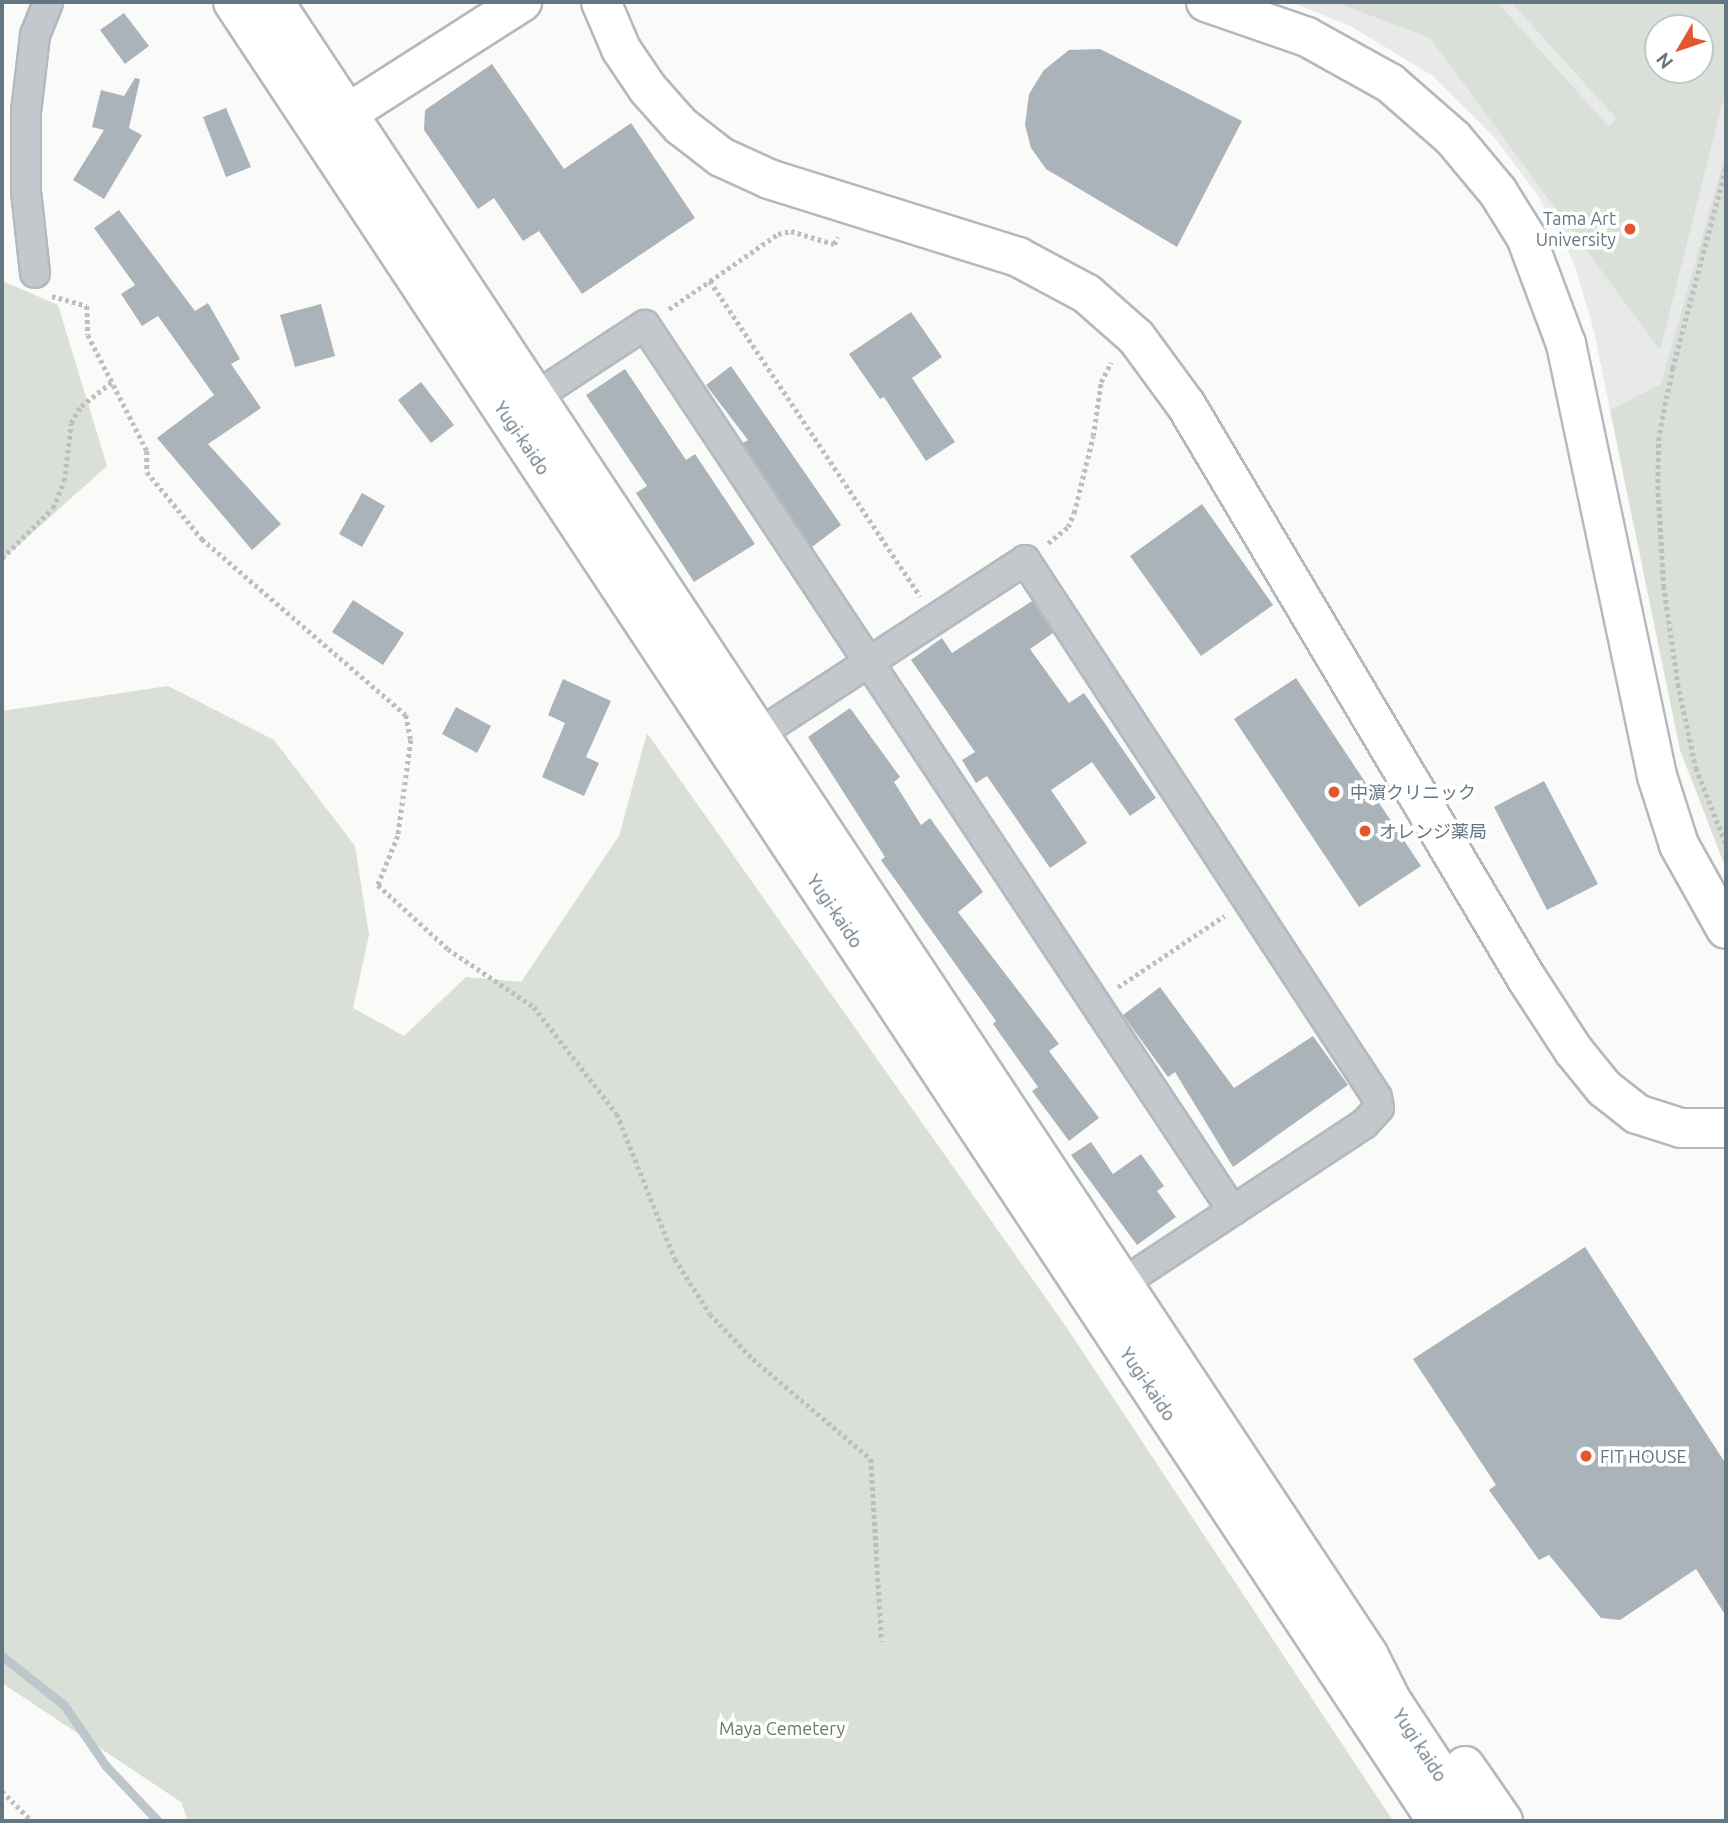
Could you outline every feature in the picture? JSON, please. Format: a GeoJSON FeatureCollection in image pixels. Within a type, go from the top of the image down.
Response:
{"type":"FeatureCollection","features":[{"type":"Feature","properties":{"kind":"main road","name":"Yugi-kaido"},"geometry":{"type":"LineString","coordinates":[[233,2],[333,122],[1108,1293],[1375,1665]]}},
{"type":"Feature","properties":{"kind":"main road","name":"Yugi-kaido"},"geometry":{"type":"LineString","coordinates":[[274,2],[333,122]]}},
{"type":"Feature","properties":{"kind":"main road"},"geometry":{"type":"LineString","coordinates":[[333,122],[522,2]]}},
{"type":"Feature","properties":{"kind":"main road"},"geometry":{"type":"LineString","coordinates":[[601,2],[621,49],[648,89],[681,127],[721,157],[769,179],[1027,261],[1087,294],[1136,337],[1186,405],[1527,979],[1574,1051],[1604,1088],[1637,1114],[1681,1128],[1726,1128]]}},
{"type":"Feature","properties":{"kind":"main road"},"geometry":{"type":"LineString","coordinates":[[1206,2],[1307,37],[1390,83],[1453,138],[1498,192],[1526,237],[1566,344],[1657,776],[1679,845],[1726,929]]}},
{"type":"Feature","properties":{"kind":"main road","name":"Yugi-kaido"},"geometry":{"type":"LineString","coordinates":[[521,407],[757,735],[1437,1821]]}},
{"type":"Feature","properties":{"kind":"main road"},"geometry":{"type":"LineString","coordinates":[[1375,1665],[1459,1758],[1503,1821]]}},
{"type":"Feature","properties":{"kind":"main road","name":"Yugi kaido"},"geometry":{"type":"LineString","coordinates":[[1375,1665],[1391,1700],[1471,1821]]}},
{"type":"Feature","properties":{"kind":"street"},"geometry":{"type":"LineString","coordinates":[[35,273],[26,191],[26,112],[35,35],[48,2]]}},
{"type":"Feature","properties":{"kind":"street"},"geometry":{"type":"LineString","coordinates":[[521,407],[645,325],[1233,1211]]}},
{"type":"Feature","properties":{"kind":"street"},"geometry":{"type":"LineString","coordinates":[[757,735],[1025,560],[1377,1097],[1378,1108],[1364,1124],[1108,1293]]}},
{"type":"Feature","properties":{"kind":"path"},"geometry":{"type":"LineString","coordinates":[[1726,169],[1673,368],[1659,437],[1658,486],[1664,586],[1678,684],[1696,768],[1726,844]]}},
{"type":"Feature","properties":{"kind":"path"},"geometry":{"type":"LineString","coordinates":[[645,325],[778,234],[791,231],[834,244],[840,234]]}},
{"type":"Feature","properties":{"kind":"path"},"geometry":{"type":"LineString","coordinates":[[35,273],[36,288],[87,306],[88,335],[147,451],[147,472],[202,538],[407,715],[411,740],[398,836],[378,885],[448,949],[534,1007],[617,1114],[675,1259],[710,1314],[753,1359],[871,1460],[882,1642]]}},
{"type":"Feature","properties":{"kind":"path"},"geometry":{"type":"LineString","coordinates":[[710,281],[935,618]]}},
{"type":"Feature","properties":{"kind":"path"},"geometry":{"type":"LineString","coordinates":[[1025,560],[1068,527],[1093,436],[1101,382],[1113,359]]}},
{"type":"Feature","properties":{"kind":"path"},"geometry":{"type":"LineString","coordinates":[[2,558],[53,508],[64,481],[71,423],[81,406],[113,382]]}},
{"type":"Feature","properties":{"kind":"path"},"geometry":{"type":"LineString","coordinates":[[1094,1003],[1247,901]]}},
{"type":"Feature","properties":{"kind":"path"},"geometry":{"type":"LineString","coordinates":[[2,1791],[32,1821]]}},
{"type":"Feature","properties":{"kind":"shaded area","name":"Tama Art University"},"geometry":{"type":"Polygon","coordinates":[[[1291,2],[1726,2],[1726,151],[1661,384],[1610,410],[1594,331],[1574,263],[1538,196],[1495,138],[1433,76],[1352,27],[1291,2]]]}},
{"type":"Feature","properties":{"kind":"green space","name":"Tama Art University"},"geometry":{"type":"Polygon","coordinates":[[[1335,2],[1497,2],[1609,127],[1616,118],[1511,2],[1726,2],[1726,88],[1660,350],[1430,38],[1335,2]]]}},
{"type":"Feature","properties":{"kind":"green space"},"geometry":{"type":"Polygon","coordinates":[[[1726,151],[1726,869],[1680,750],[1610,410],[1661,384],[1726,151]]]}},
{"type":"Feature","properties":{"kind":"green space"},"geometry":{"type":"Polygon","coordinates":[[[2,281],[58,305],[107,466],[2,560],[2,281]]]}},
{"type":"Feature","properties":{"kind":"green space","name":"Maya Cemetery"},"geometry":{"type":"Polygon","coordinates":[[[168,686],[274,740],[355,846],[369,935],[353,1008],[404,1036],[466,977],[521,982],[619,836],[647,733],[1069,1331],[1393,1821],[188,1821],[181,1802],[2,1683],[2,711],[168,686]]]}},
{"type":"Feature","properties":{"kind":"building"},"geometry":{"type":"Polygon","coordinates":[[[124,13],[149,46],[125,64],[100,30],[124,13]]]}},
{"type":"Feature","properties":{"kind":"building"},"geometry":{"type":"Polygon","coordinates":[[[1100,49],[1242,121],[1177,247],[1046,169],[1031,148],[1025,125],[1029,94],[1044,70],[1069,50],[1100,49]]]}},
{"type":"Feature","properties":{"kind":"building"},"geometry":{"type":"Polygon","coordinates":[[[492,64],[564,169],[631,123],[695,218],[582,294],[539,231],[523,241],[494,198],[478,209],[424,130],[425,110],[492,64]]]}},
{"type":"Feature","properties":{"kind":"building"},"geometry":{"type":"Polygon","coordinates":[[[135,78],[140,79],[129,128],[142,135],[104,199],[73,180],[104,130],[92,127],[101,90],[124,96],[135,78]]]}},
{"type":"Feature","properties":{"kind":"building"},"geometry":{"type":"Polygon","coordinates":[[[226,108],[251,167],[226,177],[203,117],[226,108]]]}},
{"type":"Feature","properties":{"kind":"building"},"geometry":{"type":"Polygon","coordinates":[[[119,210],[195,311],[208,303],[240,359],[231,364],[261,408],[208,444],[281,524],[252,550],[157,438],[214,395],[158,316],[142,326],[121,294],[135,285],[94,228],[119,210]]]}},
{"type":"Feature","properties":{"kind":"building"},"geometry":{"type":"Polygon","coordinates":[[[321,304],[335,356],[295,367],[280,315],[321,304]]]}},
{"type":"Feature","properties":{"kind":"building"},"geometry":{"type":"Polygon","coordinates":[[[911,312],[942,357],[912,378],[955,442],[926,461],[884,397],[880,399],[849,354],[911,312]]]}},
{"type":"Feature","properties":{"kind":"building"},"geometry":{"type":"Polygon","coordinates":[[[731,366],[841,525],[812,547],[743,443],[748,440],[706,385],[731,366]]]}},
{"type":"Feature","properties":{"kind":"building"},"geometry":{"type":"Polygon","coordinates":[[[625,369],[686,460],[695,454],[755,544],[694,582],[636,493],[647,486],[586,395],[625,369]]]}},
{"type":"Feature","properties":{"kind":"building"},"geometry":{"type":"Polygon","coordinates":[[[421,382],[454,425],[431,443],[398,400],[421,382]]]}},
{"type":"Feature","properties":{"kind":"building"},"geometry":{"type":"Polygon","coordinates":[[[362,493],[385,506],[362,547],[339,534],[362,493]]]}},
{"type":"Feature","properties":{"kind":"building"},"geometry":{"type":"Polygon","coordinates":[[[1202,504],[1273,605],[1201,656],[1130,556],[1202,504]]]}},
{"type":"Feature","properties":{"kind":"building"},"geometry":{"type":"Polygon","coordinates":[[[353,600],[404,633],[383,665],[332,632],[353,600]]]}},
{"type":"Feature","properties":{"kind":"building"},"geometry":{"type":"Polygon","coordinates":[[[1032,601],[1053,633],[1030,649],[1069,703],[1084,693],[1156,798],[1130,816],[1092,762],[1051,790],[1087,843],[1050,868],[987,776],[976,783],[962,760],[975,752],[911,660],[942,638],[952,653],[1032,601]]]}},
{"type":"Feature","properties":{"kind":"building"},"geometry":{"type":"Polygon","coordinates":[[[1296,678],[1421,866],[1359,907],[1234,719],[1296,678]]]}},
{"type":"Feature","properties":{"kind":"building"},"geometry":{"type":"Polygon","coordinates":[[[563,679],[611,701],[586,757],[599,763],[584,796],[542,777],[565,723],[548,715],[563,679]]]}},
{"type":"Feature","properties":{"kind":"building"},"geometry":{"type":"Polygon","coordinates":[[[456,707],[491,726],[477,753],[442,734],[456,707]]]}},
{"type":"Feature","properties":{"kind":"building"},"geometry":{"type":"Polygon","coordinates":[[[850,708],[900,777],[894,782],[921,825],[930,818],[983,892],[958,912],[1059,1044],[1049,1051],[1099,1118],[1069,1141],[1032,1091],[1038,1087],[993,1024],[996,1021],[881,860],[885,857],[808,737],[850,708]]]}},
{"type":"Feature","properties":{"kind":"building"},"geometry":{"type":"Polygon","coordinates":[[[1544,781],[1598,884],[1547,910],[1494,807],[1544,781]]]}},
{"type":"Feature","properties":{"kind":"building"},"geometry":{"type":"Polygon","coordinates":[[[1160,987],[1234,1088],[1313,1036],[1348,1085],[1233,1167],[1175,1072],[1168,1077],[1123,1015],[1160,987]]]}},
{"type":"Feature","properties":{"kind":"building"},"geometry":{"type":"Polygon","coordinates":[[[1091,1142],[1113,1174],[1141,1154],[1164,1186],[1157,1191],[1176,1217],[1137,1245],[1071,1155],[1091,1142]]]}},
{"type":"Feature","properties":{"kind":"building"},"geometry":{"type":"Polygon","coordinates":[[[1585,1247],[1726,1464],[1726,1616],[1696,1569],[1620,1620],[1601,1618],[1549,1555],[1539,1560],[1489,1490],[1496,1485],[1413,1359],[1585,1247]]]}},
{"type":"Feature","properties":{"kind":"waterway"},"geometry":{"type":"LineString","coordinates":[[2,1656],[64,1705],[106,1766],[158,1821]]}},
{"type":"Feature","properties":{"kind":"place","name":"Tama Art University"},"geometry":{"type":"Point","coordinates":[1630,229]}},
{"type":"Feature","properties":{"kind":"place","name":"中濵クリニック"},"geometry":{"type":"Point","coordinates":[1334,792]}},
{"type":"Feature","properties":{"kind":"place","name":"オレンジ薬局"},"geometry":{"type":"Point","coordinates":[1365,831]}},
{"type":"Feature","properties":{"kind":"place","name":"FIT HOUSE"},"geometry":{"type":"Point","coordinates":[1586,1456]}}]}
